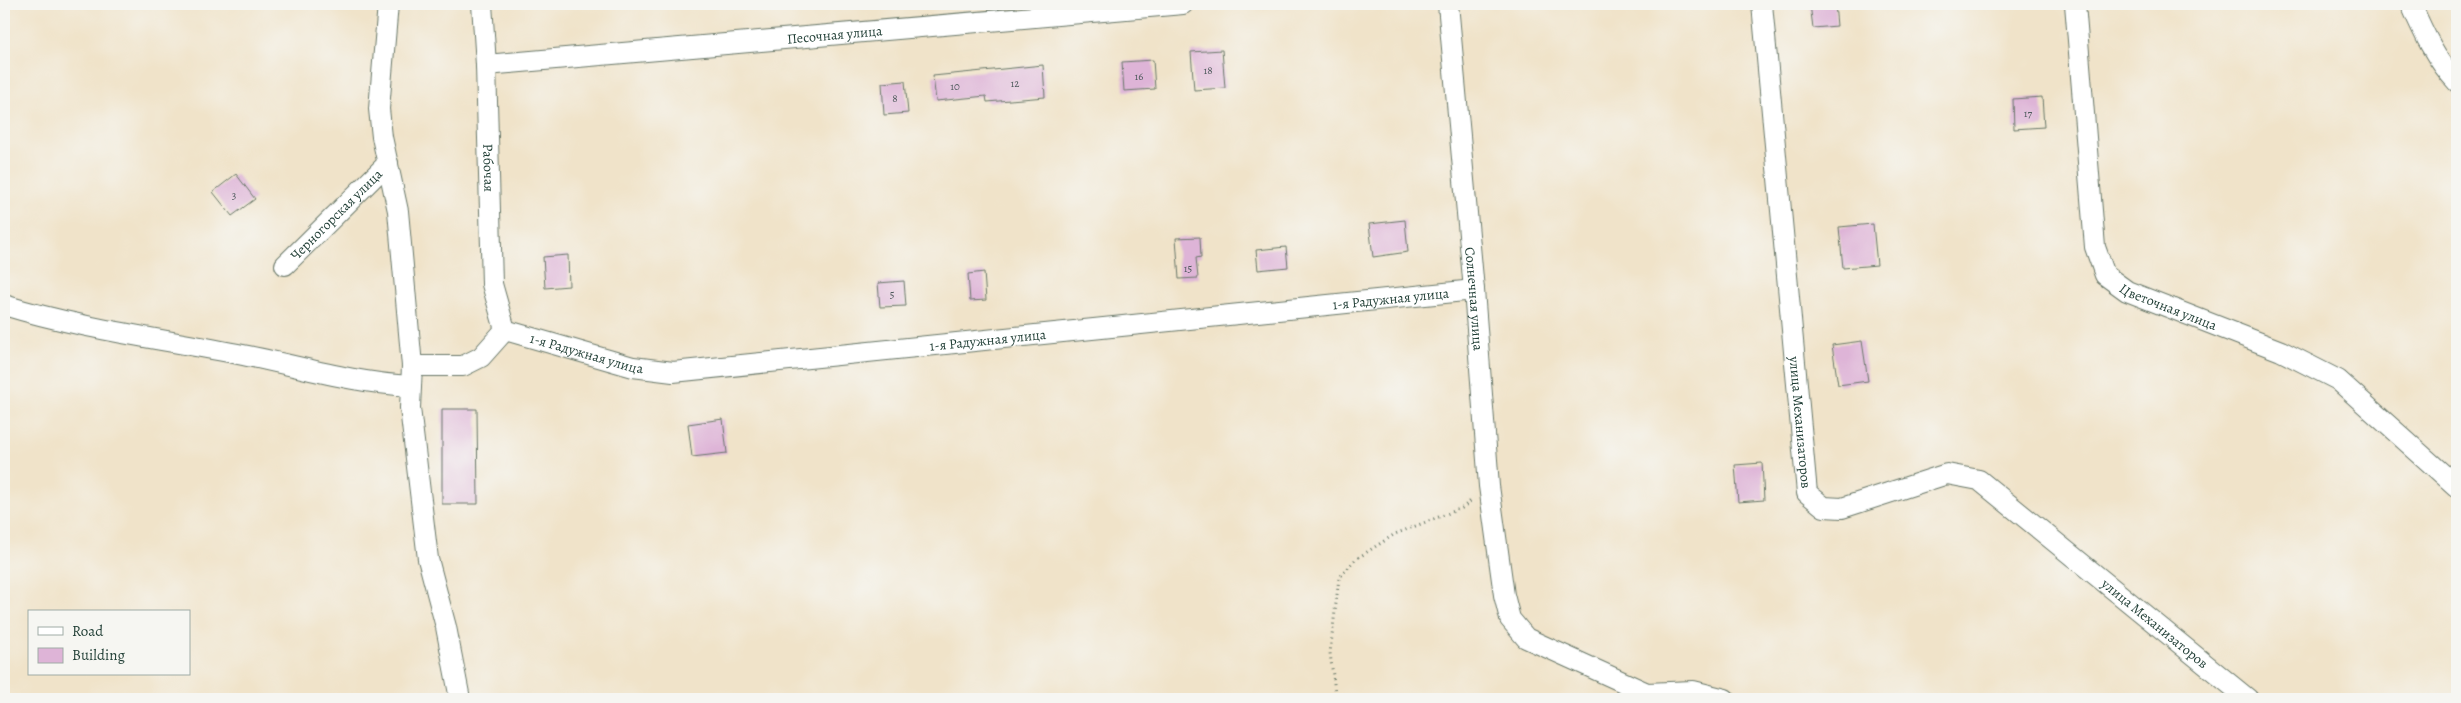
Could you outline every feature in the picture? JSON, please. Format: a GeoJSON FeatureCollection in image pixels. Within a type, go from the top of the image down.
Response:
{"type":"FeatureCollection","features":[{"type":"Feature","properties":{"kind":"street"},"geometry":{"type":"LineString","coordinates":[[388,4],[378,109],[398,211],[412,366],[410,408],[428,559],[446,628],[460,699]]}},
{"type":"Feature","properties":{"kind":"street","name":"Рабочая"},"geometry":{"type":"LineString","coordinates":[[482,4],[486,65],[492,284],[505,330]]}},
{"type":"Feature","properties":{"kind":"street","name":"Песочная улица"},"geometry":{"type":"LineString","coordinates":[[486,65],[1183,4]]}},
{"type":"Feature","properties":{"kind":"street","name":"Солнечная улица"},"geometry":{"type":"LineString","coordinates":[[1448,4],[1474,290],[1489,486],[1504,594],[1510,619],[1526,638],[1647,693],[1693,691],[1725,699]]}},
{"type":"Feature","properties":{"kind":"street","name":"улица Механизаторов"},"geometry":{"type":"LineString","coordinates":[[1762,4],[1807,493],[1824,507],[1842,508],[1948,474],[1979,480],[2248,699]]}},
{"type":"Feature","properties":{"kind":"street","name":"Цветочная улица"},"geometry":{"type":"LineString","coordinates":[[2076,4],[2095,247],[2105,275],[2127,291],[2281,351],[2338,380],[2457,487]]}},
{"type":"Feature","properties":{"kind":"street"},"geometry":{"type":"LineString","coordinates":[[2411,4],[2422,29],[2441,62],[2457,82]]}},
{"type":"Feature","properties":{"kind":"street","name":"Черногорская улица"},"geometry":{"type":"LineString","coordinates":[[285,265],[388,163]]}},
{"type":"Feature","properties":{"kind":"street","name":"1-я Радужная улица"},"geometry":{"type":"LineString","coordinates":[[505,330],[633,367],[673,372],[1474,290]]}},
{"type":"Feature","properties":{"kind":"street"},"geometry":{"type":"LineString","coordinates":[[4,305],[139,336],[244,355],[317,373],[378,384],[411,386]]}},
{"type":"Feature","properties":{"kind":"street"},"geometry":{"type":"LineString","coordinates":[[412,366],[463,366],[481,357],[505,330]]}},
{"type":"Feature","properties":{"kind":"path"},"geometry":{"type":"LineString","coordinates":[[1336,699],[1330,653],[1339,578],[1356,559],[1395,534],[1462,508],[1489,486]]}},
{"type":"Feature","properties":{"kind":"building"},"geometry":{"type":"Polygon","coordinates":[[[1810,4],[1835,4],[1837,26],[1813,28],[1810,4]]]}},
{"type":"Feature","properties":{"kind":"building"},"geometry":{"type":"Polygon","coordinates":[[[1222,50],[1225,88],[1194,90],[1191,52],[1222,50]]]}},
{"type":"Feature","properties":{"kind":"building"},"geometry":{"type":"Polygon","coordinates":[[[1153,60],[1155,89],[1124,91],[1122,62],[1153,60]]]}},
{"type":"Feature","properties":{"kind":"building"},"geometry":{"type":"Polygon","coordinates":[[[1043,65],[1045,97],[987,102],[986,96],[936,101],[933,76],[1043,65]]]}},
{"type":"Feature","properties":{"kind":"building"},"geometry":{"type":"Polygon","coordinates":[[[905,81],[908,113],[884,115],[882,83],[905,81]]]}},
{"type":"Feature","properties":{"kind":"building"},"geometry":{"type":"Polygon","coordinates":[[[2042,97],[2044,127],[2014,129],[2013,99],[2042,97]]]}},
{"type":"Feature","properties":{"kind":"building"},"geometry":{"type":"Polygon","coordinates":[[[236,174],[255,199],[232,216],[213,192],[236,174]]]}},
{"type":"Feature","properties":{"kind":"building"},"geometry":{"type":"Polygon","coordinates":[[[1405,220],[1408,252],[1373,257],[1369,224],[1405,220]]]}},
{"type":"Feature","properties":{"kind":"building"},"geometry":{"type":"Polygon","coordinates":[[[1873,224],[1877,265],[1843,268],[1839,227],[1873,224]]]}},
{"type":"Feature","properties":{"kind":"building"},"geometry":{"type":"Polygon","coordinates":[[[1200,237],[1201,257],[1196,258],[1198,278],[1179,279],[1176,238],[1200,237]]]}},
{"type":"Feature","properties":{"kind":"building"},"geometry":{"type":"Polygon","coordinates":[[[1286,247],[1288,267],[1258,270],[1256,250],[1286,247]]]}},
{"type":"Feature","properties":{"kind":"building"},"geometry":{"type":"Polygon","coordinates":[[[568,255],[569,286],[545,288],[543,257],[568,255]]]}},
{"type":"Feature","properties":{"kind":"building"},"geometry":{"type":"Polygon","coordinates":[[[984,272],[986,300],[970,301],[968,274],[984,272]]]}},
{"type":"Feature","properties":{"kind":"building"},"geometry":{"type":"Polygon","coordinates":[[[904,281],[906,306],[880,307],[878,283],[904,281]]]}},
{"type":"Feature","properties":{"kind":"building"},"geometry":{"type":"Polygon","coordinates":[[[1862,341],[1868,381],[1838,385],[1832,345],[1862,341]]]}},
{"type":"Feature","properties":{"kind":"building"},"geometry":{"type":"Polygon","coordinates":[[[442,409],[477,409],[478,504],[442,504],[442,409]]]}},
{"type":"Feature","properties":{"kind":"building"},"geometry":{"type":"Polygon","coordinates":[[[723,419],[727,453],[692,457],[688,424],[723,419]]]}},
{"type":"Feature","properties":{"kind":"building"},"geometry":{"type":"Polygon","coordinates":[[[1762,463],[1764,500],[1738,502],[1735,465],[1762,463]]]}}]}
